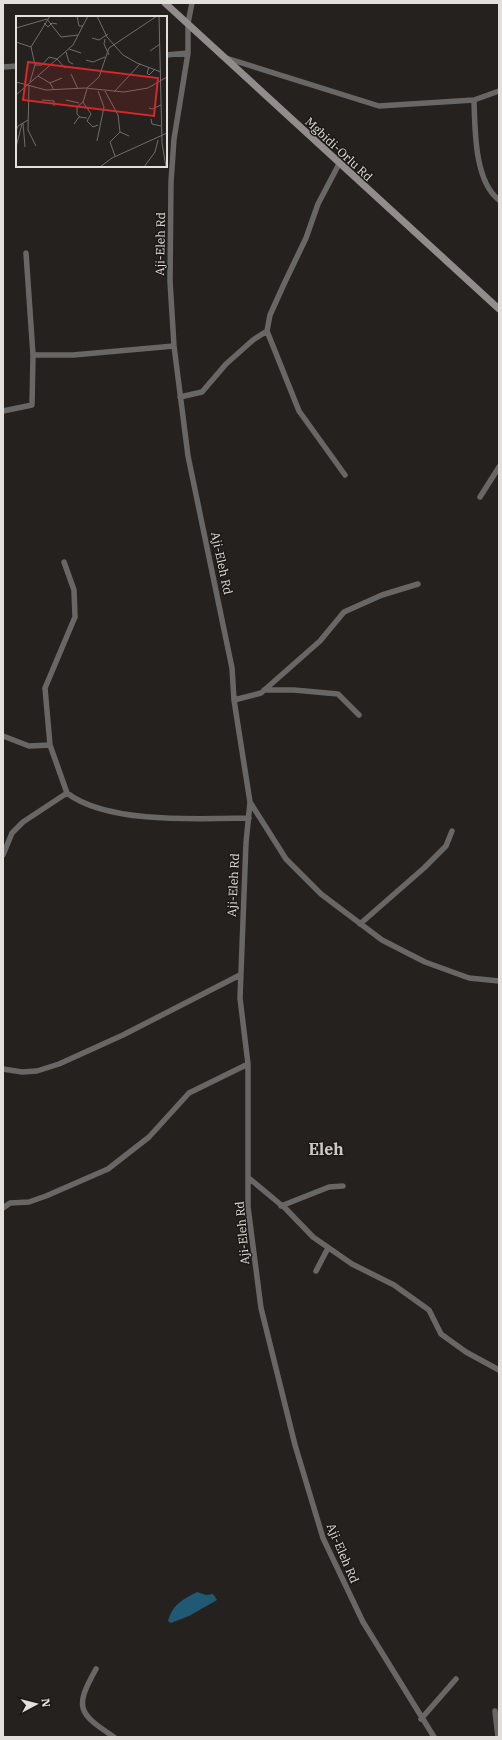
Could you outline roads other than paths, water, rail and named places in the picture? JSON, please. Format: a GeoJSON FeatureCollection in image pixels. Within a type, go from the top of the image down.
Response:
{"type":"FeatureCollection","features":[{"type":"Feature","properties":{"kind":"main road","name":"Mgbidi-Orlu Rd"},"geometry":{"type":"LineString","coordinates":[[165,3],[499,309]]}},
{"type":"Feature","properties":{"kind":"street","name":"Aji-Eleh Rd"},"geometry":{"type":"LineString","coordinates":[[192,3],[188,23],[188,53],[174,139],[171,182],[170,281],[174,346],[188,456],[232,668],[234,700],[250,802],[240,998],[248,1064],[250,1179],[248,1207],[261,1308],[295,1445],[323,1538],[363,1622],[434,1737]]}},
{"type":"Feature","properties":{"kind":"street"},"geometry":{"type":"LineString","coordinates":[[167,55],[188,53]]}},
{"type":"Feature","properties":{"kind":"street"},"geometry":{"type":"LineString","coordinates":[[226,58],[379,106],[474,100],[499,91]]}},
{"type":"Feature","properties":{"kind":"street"},"geometry":{"type":"LineString","coordinates":[[3,67],[16,66]]}},
{"type":"Feature","properties":{"kind":"street"},"geometry":{"type":"LineString","coordinates":[[474,100],[476,135],[480,164],[488,188],[499,200]]}},
{"type":"Feature","properties":{"kind":"street"},"geometry":{"type":"LineString","coordinates":[[339,164],[318,204],[306,238],[278,296],[270,315],[267,331],[299,411],[345,475]]}},
{"type":"Feature","properties":{"kind":"street"},"geometry":{"type":"LineString","coordinates":[[3,411],[32,405],[32,355],[26,253]]}},
{"type":"Feature","properties":{"kind":"street"},"geometry":{"type":"LineString","coordinates":[[180,397],[202,392],[226,364],[253,340],[267,331]]}},
{"type":"Feature","properties":{"kind":"street"},"geometry":{"type":"LineString","coordinates":[[32,355],[73,355],[174,346]]}},
{"type":"Feature","properties":{"kind":"street"},"geometry":{"type":"LineString","coordinates":[[480,497],[499,467]]}},
{"type":"Feature","properties":{"kind":"street"},"geometry":{"type":"LineString","coordinates":[[64,562],[74,590],[75,617],[45,688],[50,745],[67,793],[77,801],[117,813],[169,817],[249,818]]}},
{"type":"Feature","properties":{"kind":"street"},"geometry":{"type":"LineString","coordinates":[[234,700],[261,693],[320,641],[344,612],[382,595],[418,584]]}},
{"type":"Feature","properties":{"kind":"street"},"geometry":{"type":"LineString","coordinates":[[264,690],[294,690],[338,694],[360,715]]}},
{"type":"Feature","properties":{"kind":"street"},"geometry":{"type":"LineString","coordinates":[[3,736],[29,746],[50,745]]}},
{"type":"Feature","properties":{"kind":"street"},"geometry":{"type":"LineString","coordinates":[[3,855],[12,834],[23,822],[67,793]]}},
{"type":"Feature","properties":{"kind":"street"},"geometry":{"type":"LineString","coordinates":[[250,802],[286,860],[321,894],[382,940],[425,962],[469,978],[499,981]]}},
{"type":"Feature","properties":{"kind":"street"},"geometry":{"type":"LineString","coordinates":[[360,924],[424,868],[446,846],[452,831]]}},
{"type":"Feature","properties":{"kind":"street"},"geometry":{"type":"LineString","coordinates":[[3,1068],[22,1072],[37,1071],[59,1064],[130,1031],[240,975]]}},
{"type":"Feature","properties":{"kind":"street"},"geometry":{"type":"LineString","coordinates":[[3,1208],[10,1203],[29,1202],[46,1196],[108,1169],[149,1137],[189,1092],[248,1064]]}},
{"type":"Feature","properties":{"kind":"street"},"geometry":{"type":"LineString","coordinates":[[250,1179],[313,1237],[352,1264],[394,1285],[429,1310],[441,1334],[466,1352],[499,1370]]}},
{"type":"Feature","properties":{"kind":"street"},"geometry":{"type":"LineString","coordinates":[[281,1206],[329,1187],[343,1186]]}},
{"type":"Feature","properties":{"kind":"street"},"geometry":{"type":"LineString","coordinates":[[316,1271],[328,1248]]}},
{"type":"Feature","properties":{"kind":"street"},"geometry":{"type":"LineString","coordinates":[[96,1669],[83,1694],[84,1714],[92,1723],[114,1737]]}},
{"type":"Feature","properties":{"kind":"street"},"geometry":{"type":"LineString","coordinates":[[422,1719],[456,1679]]}},
{"type":"Feature","properties":{"kind":"street"},"geometry":{"type":"LineString","coordinates":[[494,1711],[498,1737]]}},
{"type":"Feature","properties":{"kind":"water"},"geometry":{"type":"Polygon","coordinates":[[[197,1592],[206,1595],[213,1594],[217,1600],[189,1616],[171,1623],[168,1621],[175,1606],[197,1592]]]}},
{"type":"Feature","properties":{"kind":"district","name":"Eleh"},"geometry":{"type":"Point","coordinates":[326,1149]}}]}
